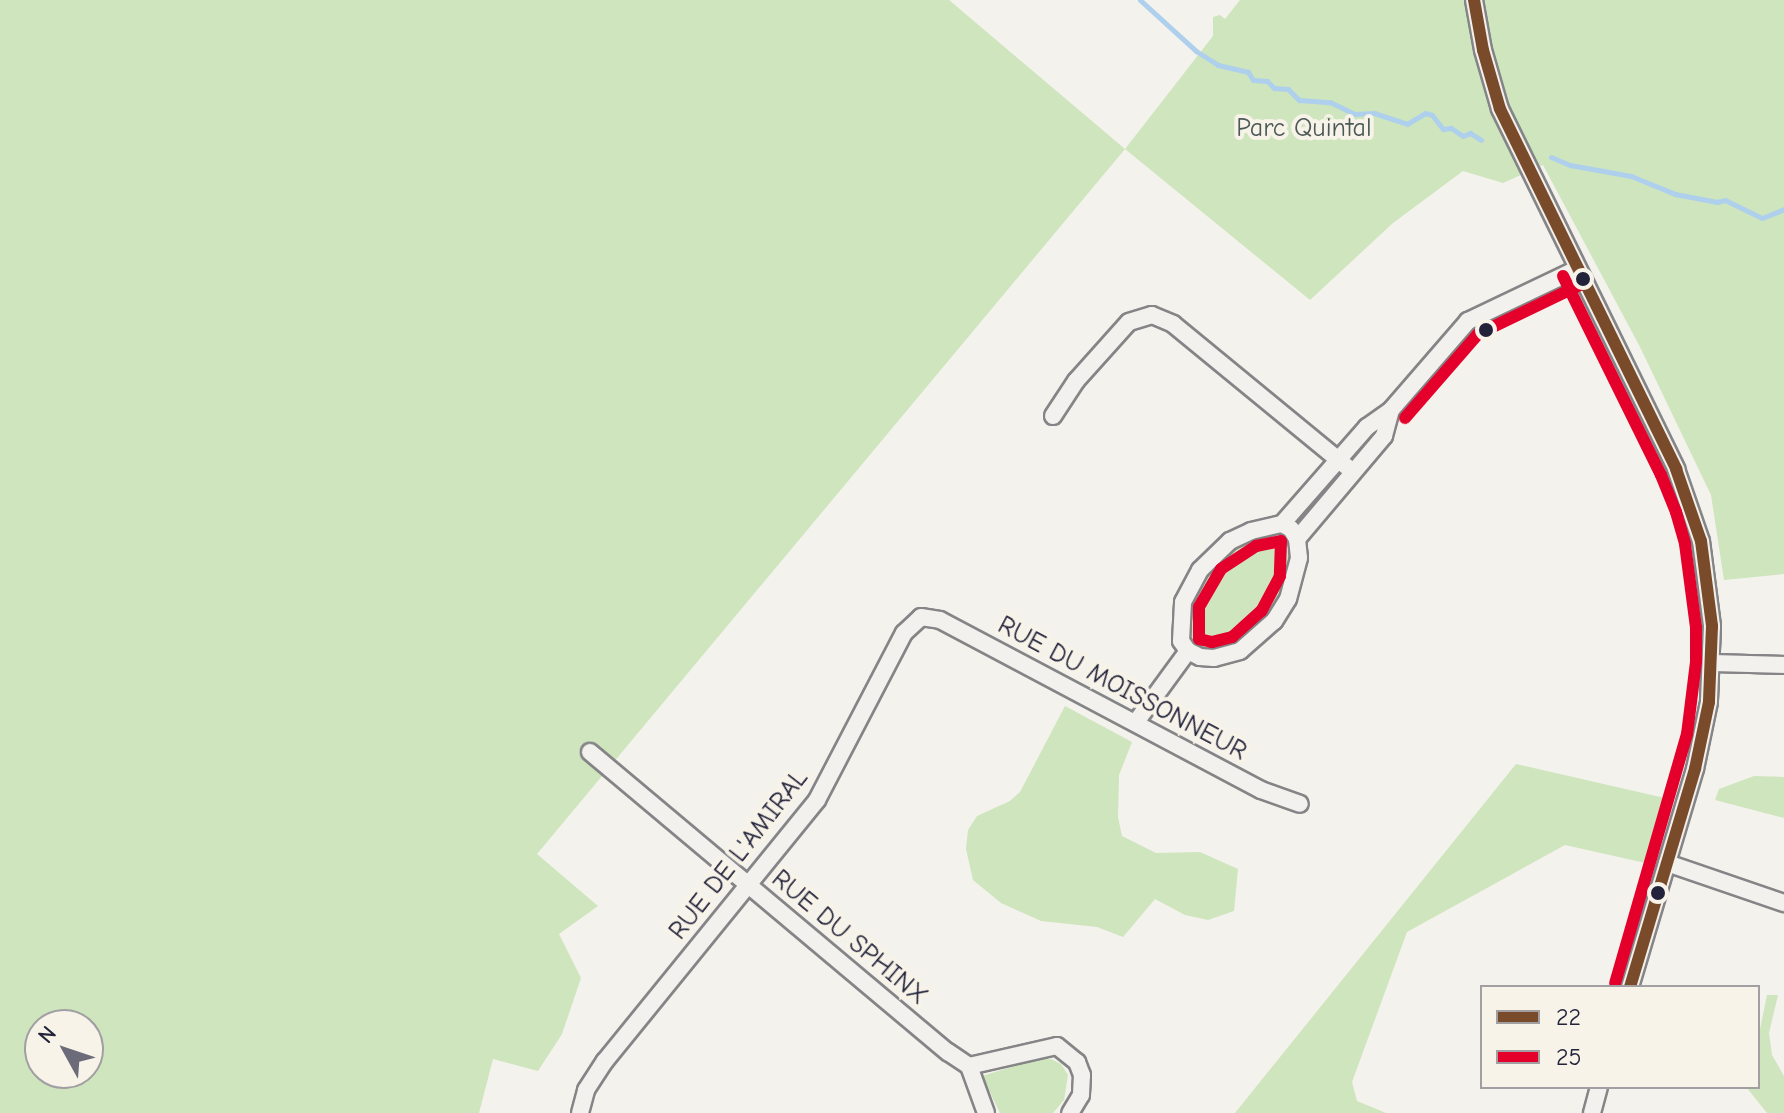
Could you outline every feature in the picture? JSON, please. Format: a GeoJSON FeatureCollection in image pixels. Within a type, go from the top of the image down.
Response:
{"type":"FeatureCollection","features":[{"type":"Feature","properties":{"kind":"street"},"geometry":{"type":"LineString","coordinates":[[1474,0],[1483,50],[1500,109],[1676,469],[1691,507],[1707,584],[1712,663],[1703,737],[1631,985]]}},
{"type":"Feature","properties":{"kind":"street"},"geometry":{"type":"LineString","coordinates":[[1282,524],[1291,529],[1297,539],[1299,558],[1295,581],[1274,621],[1240,651],[1214,658],[1200,657],[1188,651],[1181,641],[1183,602],[1200,570],[1230,541],[1251,531],[1282,524],[1367,427],[1391,410],[1468,321],[1577,269]]}},
{"type":"Feature","properties":{"kind":"street"},"geometry":{"type":"LineString","coordinates":[[1053,416],[1076,381],[1129,322],[1152,315],[1173,324],[1353,472]]}},
{"type":"Feature","properties":{"kind":"street"},"geometry":{"type":"LineString","coordinates":[[1297,539],[1384,436],[1391,410]]}},
{"type":"Feature","properties":{"kind":"street","name":"RUE DU MOISSONNEUR"},"geometry":{"type":"LineString","coordinates":[[921,617],[940,620],[1261,790],[1300,804]]}},
{"type":"Feature","properties":{"kind":"street","name":"RUE DE L'AMIRAL"},"geometry":{"type":"LineString","coordinates":[[580,1113],[594,1075],[829,781],[904,633],[921,617]]}},
{"type":"Feature","properties":{"kind":"street"},"geometry":{"type":"LineString","coordinates":[[1136,722],[1188,651]]}},
{"type":"Feature","properties":{"kind":"street"},"geometry":{"type":"LineString","coordinates":[[1712,663],[1784,665]]}},
{"type":"Feature","properties":{"kind":"street","name":"RUE DU SPHINX"},"geometry":{"type":"LineString","coordinates":[[590,752],[948,1052],[969,1066]]}},
{"type":"Feature","properties":{"kind":"street"},"geometry":{"type":"LineString","coordinates":[[1667,863],[1784,903]]}},
{"type":"Feature","properties":{"kind":"street"},"geometry":{"type":"LineString","coordinates":[[986,1113],[969,1066],[1041,1047],[1057,1046],[1077,1062],[1082,1075],[1081,1095],[1070,1113]]}},
{"type":"Feature","properties":{"kind":"street"},"geometry":{"type":"LineString","coordinates":[[1592,1113],[1598,1089]]}},
{"type":"Feature","properties":{"kind":"green space"},"geometry":{"type":"Polygon","coordinates":[[[0,0],[949,0],[1125,149],[537,854],[598,906],[559,934],[581,978],[562,1034],[538,1071],[493,1059],[479,1113],[0,1113],[0,0]]]}},
{"type":"Feature","properties":{"kind":"green space","name":"Parc Quintal"},"geometry":{"type":"Polygon","coordinates":[[[1240,0],[1784,0],[1784,574],[1724,580],[1711,495],[1640,347],[1543,165],[1503,183],[1463,171],[1393,223],[1310,300],[1125,149],[1213,36],[1213,17],[1220,15],[1225,19],[1240,0]]]}},
{"type":"Feature","properties":{"kind":"green space"},"geometry":{"type":"Polygon","coordinates":[[[1262,536],[1273,536],[1290,552],[1292,569],[1286,587],[1260,627],[1243,640],[1223,649],[1201,649],[1187,636],[1189,607],[1203,575],[1229,550],[1262,536]]]}},
{"type":"Feature","properties":{"kind":"green space"},"geometry":{"type":"Polygon","coordinates":[[[1065,706],[1132,742],[1119,775],[1118,817],[1122,836],[1156,853],[1200,852],[1238,869],[1234,911],[1208,920],[1185,915],[1155,899],[1123,937],[1097,927],[1041,921],[1001,903],[973,880],[966,849],[968,830],[977,816],[1010,801],[1020,792],[1065,706]]]}},
{"type":"Feature","properties":{"kind":"green space"},"geometry":{"type":"Polygon","coordinates":[[[1516,764],[1669,799],[1650,864],[1565,845],[1407,932],[1352,1082],[1357,1101],[1386,1113],[1235,1113],[1516,764]]]}},
{"type":"Feature","properties":{"kind":"green space"},"geometry":{"type":"Polygon","coordinates":[[[1754,776],[1784,777],[1784,818],[1715,800],[1719,789],[1754,776]]]}},
{"type":"Feature","properties":{"kind":"green space"},"geometry":{"type":"Polygon","coordinates":[[[1767,995],[1778,995],[1769,1033],[1772,1055],[1784,1076],[1784,1113],[1767,1113],[1748,1089],[1760,1089],[1760,1029],[1767,995]]]}},
{"type":"Feature","properties":{"kind":"green space"},"geometry":{"type":"Polygon","coordinates":[[[1038,1059],[1051,1059],[1061,1064],[1068,1075],[1064,1100],[1053,1113],[1000,1113],[982,1076],[1038,1059]]]}},
{"type":"Feature","properties":{"kind":"waterway"},"geometry":{"type":"LineString","coordinates":[[1140,0],[1196,51],[1218,65],[1248,72],[1253,80],[1267,81],[1274,88],[1288,89],[1299,100],[1330,102],[1355,114],[1374,113],[1407,124],[1425,113],[1432,115],[1443,129],[1451,128],[1463,136],[1470,133],[1481,140]]}},
{"type":"Feature","properties":{"kind":"waterway"},"geometry":{"type":"LineString","coordinates":[[1551,157],[1570,165],[1631,176],[1675,194],[1717,202],[1725,200],[1762,218],[1784,209]]}},
{"type":"Feature","properties":{"kind":"transit line","name":"22"},"geometry":{"type":"LineString","coordinates":[[1474,0],[1483,50],[1500,109],[1676,469],[1701,541],[1712,626],[1709,702],[1695,769],[1631,985]]}},
{"type":"Feature","properties":{"kind":"transit line","name":"25"},"geometry":{"type":"LineString","coordinates":[[1563,276],[1661,475],[1676,512],[1685,544],[1696,627],[1696,662],[1687,734],[1615,983]]}},
{"type":"Feature","properties":{"kind":"transit line","name":"25"},"geometry":{"type":"LineString","coordinates":[[1405,418],[1478,334],[1584,283]]}},
{"type":"Feature","properties":{"kind":"transit line","name":"25"},"geometry":{"type":"LineString","coordinates":[[1281,541],[1280,576],[1261,611],[1232,637],[1212,642],[1199,639],[1199,607],[1221,569],[1256,546],[1281,541]]}}]}
